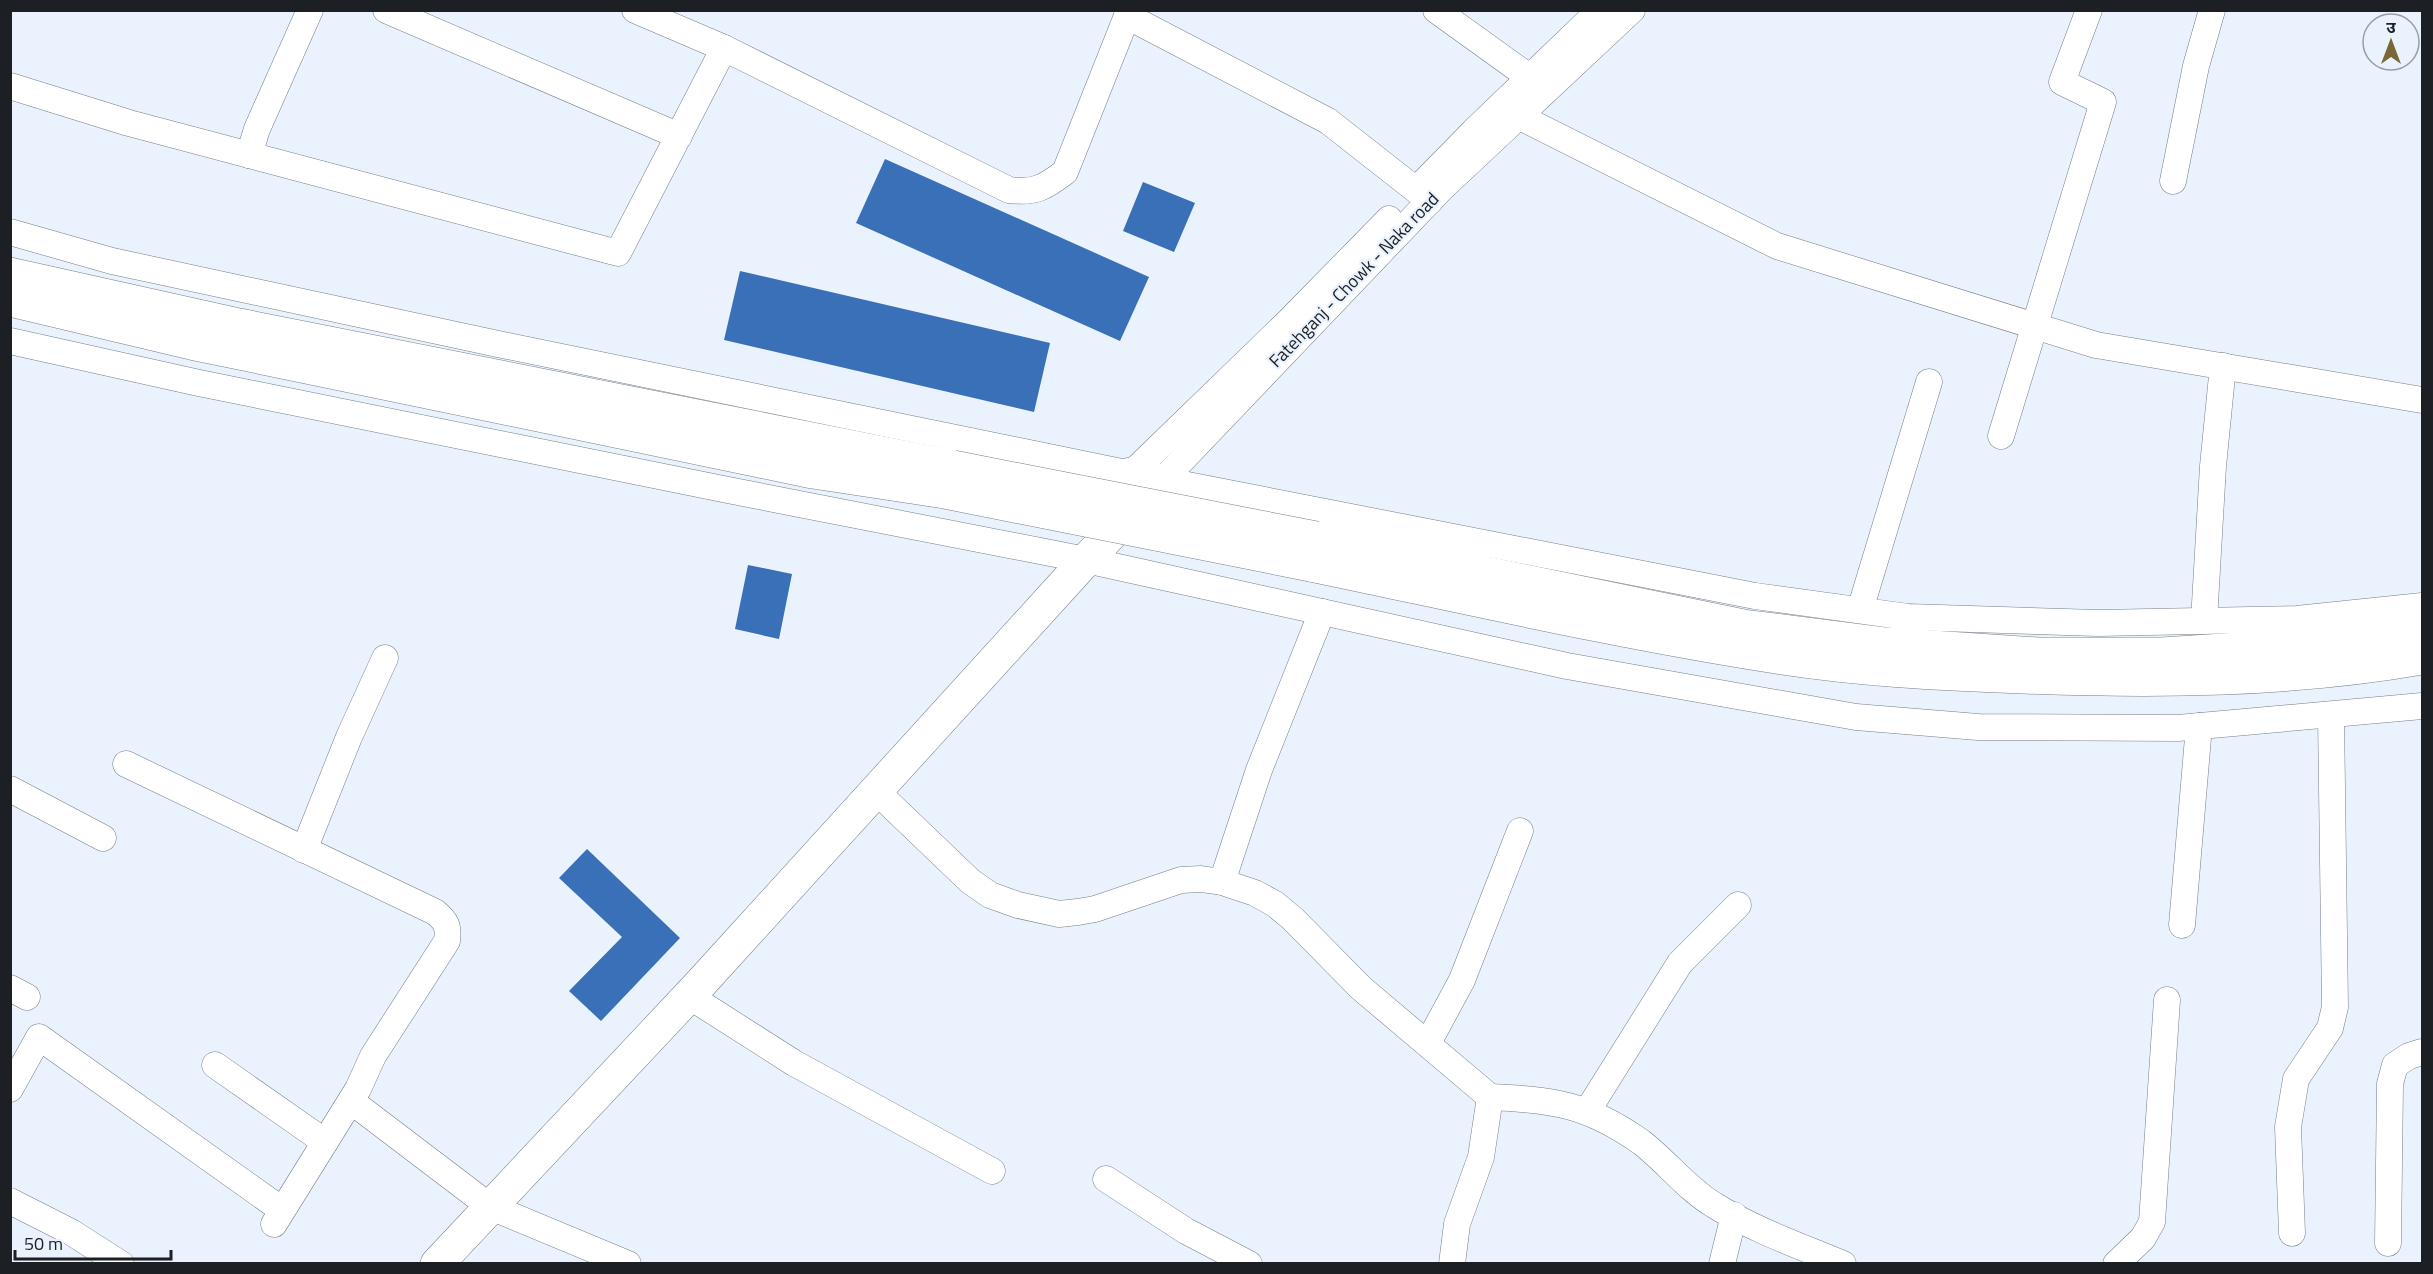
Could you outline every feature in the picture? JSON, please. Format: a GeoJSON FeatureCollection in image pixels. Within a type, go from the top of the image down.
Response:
{"type":"FeatureCollection","features":[{"type":"Feature","properties":{"kind":"highway"},"geometry":{"type":"LineString","coordinates":[[10,274],[949,480],[1313,551],[1743,626],[1886,644],[2038,654],[2162,654],[2314,644],[2422,629]]}},
{"type":"Feature","properties":{"kind":"highway"},"geometry":{"type":"LineString","coordinates":[[10,300],[190,343],[778,464],[949,480]]}},
{"type":"Feature","properties":{"kind":"highway"},"geometry":{"type":"LineString","coordinates":[[412,1263],[484,1201],[688,996],[875,790],[1073,557],[1131,474]]}},
{"type":"Feature","properties":{"kind":"highway","name":"Fatehganj - Chowk - Naka road"},"geometry":{"type":"LineString","coordinates":[[1073,557],[1163,480]]}},
{"type":"Feature","properties":{"kind":"highway"},"geometry":{"type":"LineString","coordinates":[[1313,551],[1633,632],[1778,657],[1913,673],[2134,681],[2230,678],[2373,667],[2422,658]]}},
{"type":"Feature","properties":{"kind":"highway"},"geometry":{"type":"LineString","coordinates":[[437,1263],[484,1201],[629,1036],[1073,557]]}},
{"type":"Feature","properties":{"kind":"street"},"geometry":{"type":"LineString","coordinates":[[249,155],[257,129],[310,10]]}},
{"type":"Feature","properties":{"kind":"street"},"geometry":{"type":"LineString","coordinates":[[386,10],[679,136]]}},
{"type":"Feature","properties":{"kind":"street"},"geometry":{"type":"LineString","coordinates":[[635,10],[724,48],[1009,190],[1028,192],[1047,186],[1065,172],[1128,13],[1328,121],[1423,196]]}},
{"type":"Feature","properties":{"kind":"street"},"geometry":{"type":"LineString","coordinates":[[1436,10],[1538,84]]}},
{"type":"Feature","properties":{"kind":"street"},"geometry":{"type":"LineString","coordinates":[[1131,474],[1538,84],[1600,10]]}},
{"type":"Feature","properties":{"kind":"street"},"geometry":{"type":"LineString","coordinates":[[2001,436],[2103,102],[2062,82],[2089,10]]}},
{"type":"Feature","properties":{"kind":"street"},"geometry":{"type":"LineString","coordinates":[[2173,181],[2196,66],[2212,10]]}},
{"type":"Feature","properties":{"kind":"street","name":"Fatehganj - Chowk - Naka road"},"geometry":{"type":"LineString","coordinates":[[1163,480],[1423,196],[1518,116],[1538,84],[1627,12]]}},
{"type":"Feature","properties":{"kind":"street"},"geometry":{"type":"LineString","coordinates":[[10,86],[129,123],[618,253],[724,48]]}},
{"type":"Feature","properties":{"kind":"street"},"geometry":{"type":"LineString","coordinates":[[1518,116],[1777,246],[2097,345],[2422,400]]}},
{"type":"Feature","properties":{"kind":"street"},"geometry":{"type":"LineString","coordinates":[[10,232],[147,269],[498,344],[1131,474],[1755,596],[1908,617],[2098,623],[2297,619],[2422,606]]}},
{"type":"Feature","properties":{"kind":"street"},"geometry":{"type":"LineString","coordinates":[[10,341],[199,383],[716,488],[1073,557],[1567,666],[1856,717],[1978,727],[2199,726],[2422,706]]}},
{"type":"Feature","properties":{"kind":"street"},"geometry":{"type":"LineString","coordinates":[[2204,621],[2213,466],[2223,366]]}},
{"type":"Feature","properties":{"kind":"street"},"geometry":{"type":"LineString","coordinates":[[1860,610],[1929,382]]}},
{"type":"Feature","properties":{"kind":"street"},"geometry":{"type":"LineString","coordinates":[[1222,882],[1259,770],[1322,612]]}},
{"type":"Feature","properties":{"kind":"street"},"geometry":{"type":"LineString","coordinates":[[304,850],[349,737],[386,658]]}},
{"type":"Feature","properties":{"kind":"street"},"geometry":{"type":"LineString","coordinates":[[2292,1233],[2288,1126],[2296,1079],[2330,1028],[2334,1007],[2331,715]]}},
{"type":"Feature","properties":{"kind":"street"},"geometry":{"type":"LineString","coordinates":[[2182,925],[2199,726]]}},
{"type":"Feature","properties":{"kind":"street"},"geometry":{"type":"LineString","coordinates":[[10,1089],[39,1037],[278,1217],[351,1101],[373,1056],[447,941],[449,930],[446,921],[435,912],[126,764]]}},
{"type":"Feature","properties":{"kind":"street"},"geometry":{"type":"LineString","coordinates":[[10,789],[103,838]]}},
{"type":"Feature","properties":{"kind":"street"},"geometry":{"type":"LineString","coordinates":[[875,790],[970,881],[990,895],[1018,905],[1059,914],[1078,912],[1095,909],[1181,880],[1202,879],[1222,882],[1255,893],[1275,904],[1293,919],[1361,988],[1490,1097],[1547,1100],[1588,1110],[1641,1142],[1713,1204],[1766,1232],[1844,1263]]}},
{"type":"Feature","properties":{"kind":"street"},"geometry":{"type":"LineString","coordinates":[[1428,1043],[1462,980],[1520,831]]}},
{"type":"Feature","properties":{"kind":"street"},"geometry":{"type":"LineString","coordinates":[[1588,1110],[1680,963],[1738,905]]}},
{"type":"Feature","properties":{"kind":"street"},"geometry":{"type":"LineString","coordinates":[[688,996],[794,1063],[992,1171]]}},
{"type":"Feature","properties":{"kind":"street"},"geometry":{"type":"LineString","coordinates":[[2116,1263],[2143,1238],[2152,1222],[2168,1000]]}},
{"type":"Feature","properties":{"kind":"street"},"geometry":{"type":"LineString","coordinates":[[2388,1243],[2390,1084],[2395,1065],[2409,1056],[2422,1052]]}},
{"type":"Feature","properties":{"kind":"street"},"geometry":{"type":"LineString","coordinates":[[215,1065],[325,1142]]}},
{"type":"Feature","properties":{"kind":"street"},"geometry":{"type":"LineString","coordinates":[[1452,1263],[1456,1224],[1481,1157],[1490,1097]]}},
{"type":"Feature","properties":{"kind":"street"},"geometry":{"type":"LineString","coordinates":[[351,1101],[484,1201],[628,1263]]}},
{"type":"Feature","properties":{"kind":"street"},"geometry":{"type":"LineString","coordinates":[[1106,1179],[1186,1232],[1249,1263]]}},
{"type":"Feature","properties":{"kind":"street"},"geometry":{"type":"LineString","coordinates":[[10,1201],[70,1232],[121,1263]]}},
{"type":"Feature","properties":{"kind":"street"},"geometry":{"type":"LineString","coordinates":[[1722,1263],[1734,1215]]}},
{"type":"Feature","properties":{"kind":"building"},"geometry":{"type":"Polygon","coordinates":[[[885,159],[1149,277],[1120,341],[856,223],[885,159]]]}},
{"type":"Feature","properties":{"kind":"building"},"geometry":{"type":"Polygon","coordinates":[[[1143,182],[1195,203],[1174,252],[1123,231],[1143,182]]]}},
{"type":"Feature","properties":{"kind":"building"},"geometry":{"type":"Polygon","coordinates":[[[740,271],[1050,343],[1034,412],[724,340],[740,271]]]}},
{"type":"Feature","properties":{"kind":"building"},"geometry":{"type":"Polygon","coordinates":[[[748,565],[792,574],[779,639],[735,629],[748,565]]]}},
{"type":"Feature","properties":{"kind":"building"},"geometry":{"type":"Polygon","coordinates":[[[587,849],[680,938],[601,1021],[569,991],[622,937],[559,878],[587,849]]]}}]}
